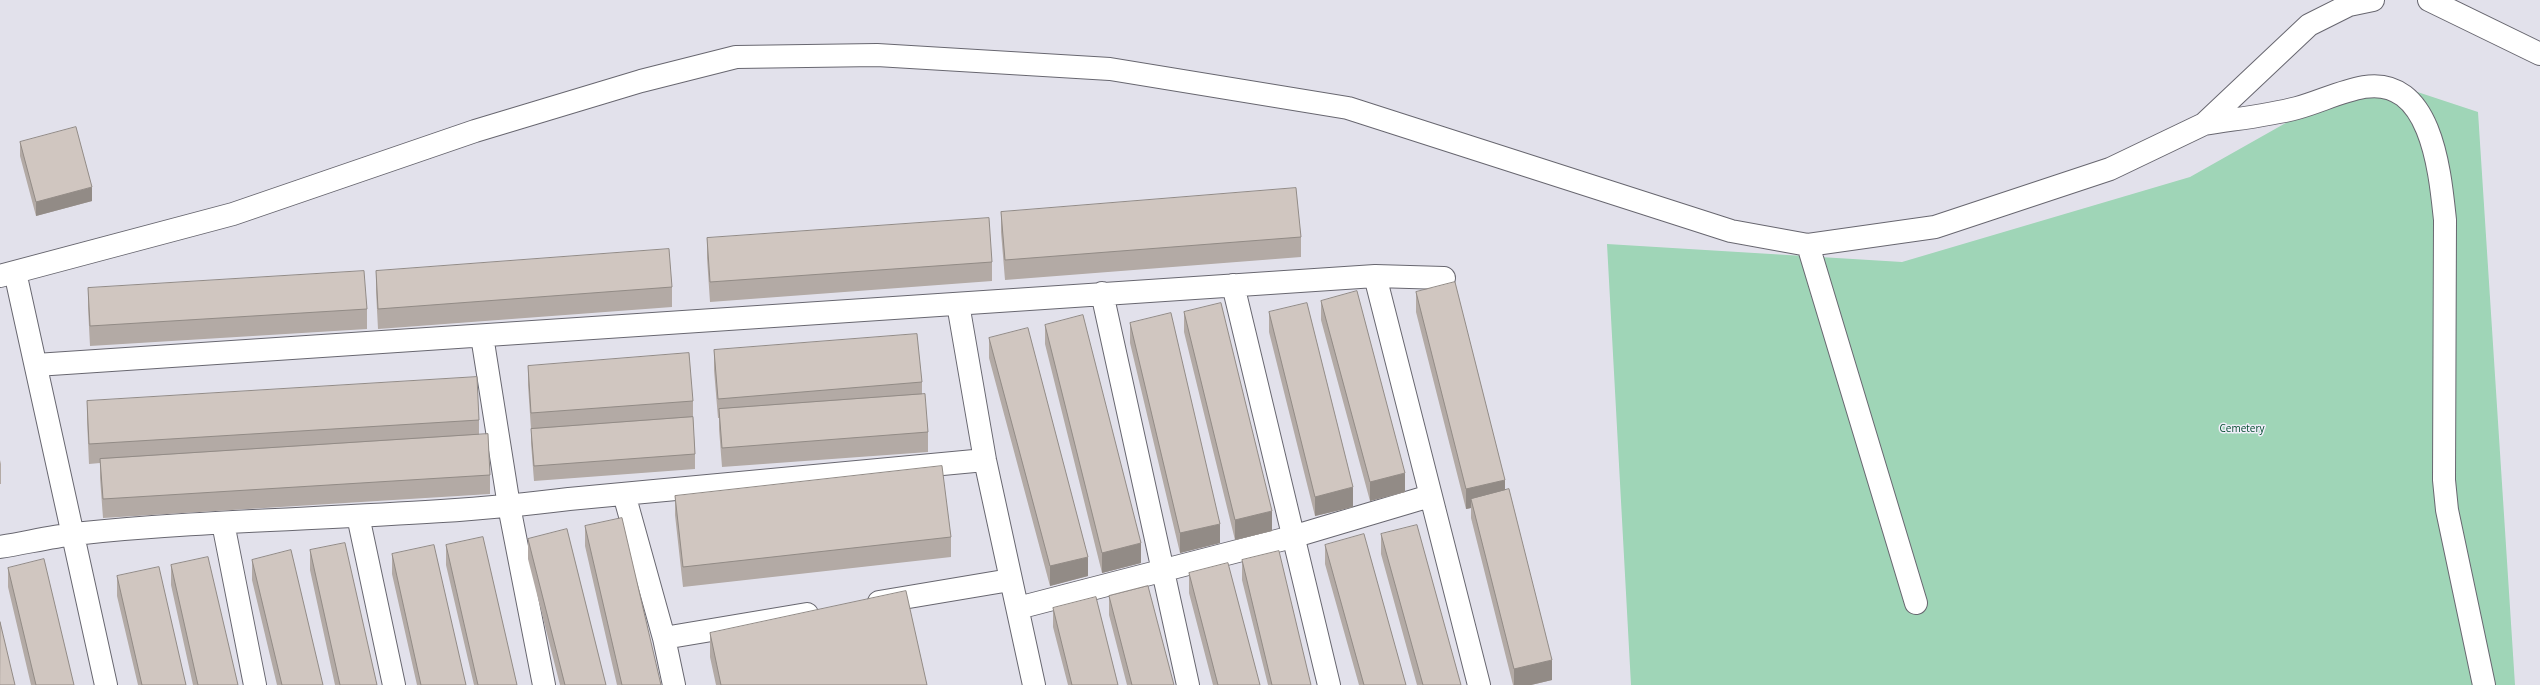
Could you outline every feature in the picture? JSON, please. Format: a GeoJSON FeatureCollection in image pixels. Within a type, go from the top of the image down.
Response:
{"type":"FeatureCollection","features":[{"type":"Feature","properties":{"kind":"street"},"geometry":{"type":"LineString","coordinates":[[2204,124],[2309,25],[2349,5],[2373,0]]}},
{"type":"Feature","properties":{"kind":"street"},"geometry":{"type":"LineString","coordinates":[[2429,0],[2540,54]]}},
{"type":"Feature","properties":{"kind":"street"},"geometry":{"type":"LineString","coordinates":[[106,685],[36,365],[8,274],[233,214],[475,131],[641,81],[729,59],[877,54],[1110,69],[1348,108],[1731,231],[1808,245],[1934,227],[2110,169],[2204,124],[2296,108],[2364,87],[2381,87],[2397,91],[2419,112],[2434,148],[2441,182],[2445,220],[2444,480],[2447,510],[2484,685]]}},
{"type":"Feature","properties":{"kind":"street"},"geometry":{"type":"LineString","coordinates":[[1808,245],[1916,603]]}},
{"type":"Feature","properties":{"kind":"street"},"geometry":{"type":"LineString","coordinates":[[36,365],[1375,276],[1444,278]]}},
{"type":"Feature","properties":{"kind":"street"},"geometry":{"type":"LineString","coordinates":[[1375,276],[1479,685]]}},
{"type":"Feature","properties":{"kind":"street"},"geometry":{"type":"LineString","coordinates":[[1233,285],[1292,537],[1329,685]]}},
{"type":"Feature","properties":{"kind":"street"},"geometry":{"type":"LineString","coordinates":[[1102,294],[1188,685]]}},
{"type":"Feature","properties":{"kind":"street"},"geometry":{"type":"LineString","coordinates":[[958,304],[985,460],[1034,685]]}},
{"type":"Feature","properties":{"kind":"street"},"geometry":{"type":"LineString","coordinates":[[482,336],[509,506],[544,685]]}},
{"type":"Feature","properties":{"kind":"street"},"geometry":{"type":"LineString","coordinates":[[0,548],[74,534],[223,523],[509,506],[985,460]]}},
{"type":"Feature","properties":{"kind":"street"},"geometry":{"type":"LineString","coordinates":[[624,494],[664,638],[674,685]]}},
{"type":"Feature","properties":{"kind":"street"},"geometry":{"type":"LineString","coordinates":[[1018,608],[1162,572],[1292,537],[1430,496]]}},
{"type":"Feature","properties":{"kind":"street"},"geometry":{"type":"LineString","coordinates":[[358,516],[394,685]]}},
{"type":"Feature","properties":{"kind":"street"},"geometry":{"type":"LineString","coordinates":[[223,523],[256,685]]}},
{"type":"Feature","properties":{"kind":"street"},"geometry":{"type":"LineString","coordinates":[[861,605],[1010,580]]}},
{"type":"Feature","properties":{"kind":"street"},"geometry":{"type":"LineString","coordinates":[[664,638],[829,610]]}},
{"type":"Feature","properties":{"kind":"green space","name":"Cemetery"},"geometry":{"type":"Polygon","coordinates":[[[2369,76],[2478,112],[2515,685],[1631,685],[1607,244],[1902,262],[2190,177],[2369,76]]]}},
{"type":"Feature","properties":{"kind":"building"},"geometry":{"type":"Polygon","coordinates":[[[76,127],[92,187],[36,202],[20,142],[76,127]]]}},
{"type":"Feature","properties":{"kind":"building"},"geometry":{"type":"Polygon","coordinates":[[[1296,188],[1301,237],[1005,260],[1001,212],[1296,188]]]}},
{"type":"Feature","properties":{"kind":"building"},"geometry":{"type":"Polygon","coordinates":[[[989,218],[992,262],[710,282],[707,238],[989,218]]]}},
{"type":"Feature","properties":{"kind":"building"},"geometry":{"type":"Polygon","coordinates":[[[669,249],[672,287],[378,309],[376,271],[669,249]]]}},
{"type":"Feature","properties":{"kind":"building"},"geometry":{"type":"Polygon","coordinates":[[[364,271],[367,309],[90,326],[88,288],[364,271]]]}},
{"type":"Feature","properties":{"kind":"building"},"geometry":{"type":"Polygon","coordinates":[[[1455,282],[1505,480],[1466,489],[1416,292],[1455,282]]]}},
{"type":"Feature","properties":{"kind":"building"},"geometry":{"type":"Polygon","coordinates":[[[1357,291],[1405,473],[1370,482],[1321,301],[1357,291]]]}},
{"type":"Feature","properties":{"kind":"building"},"geometry":{"type":"Polygon","coordinates":[[[1221,303],[1272,511],[1235,520],[1184,312],[1221,303]]]}},
{"type":"Feature","properties":{"kind":"building"},"geometry":{"type":"Polygon","coordinates":[[[1307,303],[1353,487],[1315,497],[1269,312],[1307,303]]]}},
{"type":"Feature","properties":{"kind":"building"},"geometry":{"type":"Polygon","coordinates":[[[1171,313],[1220,524],[1180,533],[1130,323],[1171,313]]]}},
{"type":"Feature","properties":{"kind":"building"},"geometry":{"type":"Polygon","coordinates":[[[1083,315],[1141,543],[1102,553],[1045,325],[1083,315]]]}},
{"type":"Feature","properties":{"kind":"building"},"geometry":{"type":"Polygon","coordinates":[[[1028,328],[1088,557],[1050,566],[989,338],[1028,328]]]}},
{"type":"Feature","properties":{"kind":"building"},"geometry":{"type":"Polygon","coordinates":[[[917,334],[922,382],[718,399],[714,350],[917,334]]]}},
{"type":"Feature","properties":{"kind":"building"},"geometry":{"type":"Polygon","coordinates":[[[689,353],[693,401],[531,413],[528,366],[689,353]]]}},
{"type":"Feature","properties":{"kind":"building"},"geometry":{"type":"Polygon","coordinates":[[[477,377],[479,420],[89,444],[87,401],[477,377]]]}},
{"type":"Feature","properties":{"kind":"building"},"geometry":{"type":"Polygon","coordinates":[[[925,394],[928,432],[722,448],[719,409],[925,394]]]}},
{"type":"Feature","properties":{"kind":"building"},"geometry":{"type":"Polygon","coordinates":[[[693,417],[695,454],[534,466],[531,429],[693,417]]]}},
{"type":"Feature","properties":{"kind":"building"},"geometry":{"type":"Polygon","coordinates":[[[488,434],[490,475],[103,499],[100,459],[488,434]]]}},
{"type":"Feature","properties":{"kind":"building"},"geometry":{"type":"Polygon","coordinates":[[[942,466],[951,537],[683,567],[675,496],[942,466]]]}},
{"type":"Feature","properties":{"kind":"building"},"geometry":{"type":"Polygon","coordinates":[[[1509,489],[1552,660],[1514,669],[1471,499],[1509,489]]]}},
{"type":"Feature","properties":{"kind":"building"},"geometry":{"type":"Polygon","coordinates":[[[622,518],[661,685],[622,685],[585,526],[622,518]]]}},
{"type":"Feature","properties":{"kind":"building"},"geometry":{"type":"Polygon","coordinates":[[[1417,525],[1461,685],[1423,685],[1381,534],[1417,525]]]}},
{"type":"Feature","properties":{"kind":"building"},"geometry":{"type":"Polygon","coordinates":[[[567,529],[606,685],[565,685],[528,539],[567,529]]]}},
{"type":"Feature","properties":{"kind":"building"},"geometry":{"type":"Polygon","coordinates":[[[1364,534],[1406,685],[1364,685],[1325,545],[1364,534]]]}},
{"type":"Feature","properties":{"kind":"building"},"geometry":{"type":"Polygon","coordinates":[[[483,537],[517,685],[478,685],[446,545],[483,537]]]}},
{"type":"Feature","properties":{"kind":"building"},"geometry":{"type":"Polygon","coordinates":[[[345,543],[377,685],[340,685],[310,550],[345,543]]]}},
{"type":"Feature","properties":{"kind":"building"},"geometry":{"type":"Polygon","coordinates":[[[434,545],[466,685],[421,685],[392,554],[434,545]]]}},
{"type":"Feature","properties":{"kind":"building"},"geometry":{"type":"Polygon","coordinates":[[[291,550],[323,685],[282,685],[252,560],[291,550]]]}},
{"type":"Feature","properties":{"kind":"building"},"geometry":{"type":"Polygon","coordinates":[[[1279,551],[1311,685],[1272,685],[1242,560],[1279,551]]]}},
{"type":"Feature","properties":{"kind":"building"},"geometry":{"type":"Polygon","coordinates":[[[208,557],[238,685],[198,685],[171,565],[208,557]]]}},
{"type":"Feature","properties":{"kind":"building"},"geometry":{"type":"Polygon","coordinates":[[[44,559],[74,685],[36,685],[8,568],[44,559]]]}},
{"type":"Feature","properties":{"kind":"building"},"geometry":{"type":"Polygon","coordinates":[[[1228,563],[1260,685],[1218,685],[1189,573],[1228,563]]]}},
{"type":"Feature","properties":{"kind":"building"},"geometry":{"type":"Polygon","coordinates":[[[159,567],[186,685],[142,685],[117,576],[159,567]]]}},
{"type":"Feature","properties":{"kind":"building"},"geometry":{"type":"Polygon","coordinates":[[[1148,586],[1174,685],[1132,685],[1109,596],[1148,586]]]}},
{"type":"Feature","properties":{"kind":"building"},"geometry":{"type":"Polygon","coordinates":[[[906,591],[927,685],[721,685],[710,633],[906,591]]]}},
{"type":"Feature","properties":{"kind":"building"},"geometry":{"type":"Polygon","coordinates":[[[1096,597],[1118,685],[1072,685],[1053,608],[1096,597]]]}},
{"type":"Feature","properties":{"kind":"building"},"geometry":{"type":"Polygon","coordinates":[[[0,622],[15,685],[0,685],[0,622]]]}}]}
